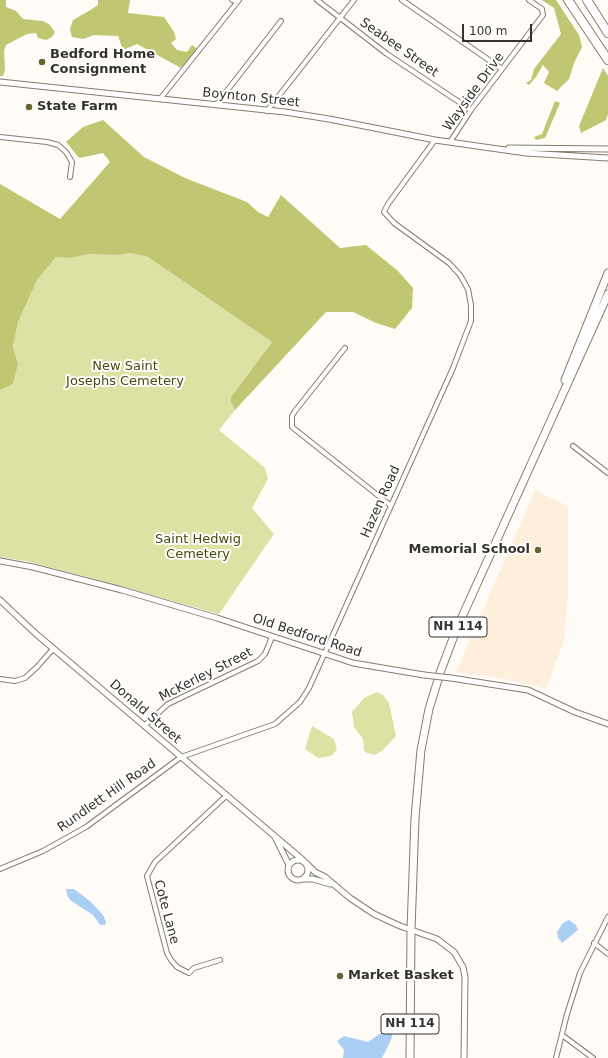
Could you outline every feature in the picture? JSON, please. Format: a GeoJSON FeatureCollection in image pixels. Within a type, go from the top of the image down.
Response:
{"type":"FeatureCollection","features":[{"type":"Feature","properties":{"kind":"highway"},"geometry":{"type":"LineString","coordinates":[[568,0],[608,60]]}},
{"type":"Feature","properties":{"kind":"highway"},"geometry":{"type":"LineString","coordinates":[[587,0],[608,32]]}},
{"type":"Feature","properties":{"kind":"main road","name":"NH 114"},"geometry":{"type":"LineString","coordinates":[[538,448],[608,273]]}},
{"type":"Feature","properties":{"kind":"main road","name":"NH 114"},"geometry":{"type":"LineString","coordinates":[[410,1058],[411,930],[419,768],[430,702],[450,644],[608,294]]}},
{"type":"Feature","properties":{"kind":"street"},"geometry":{"type":"LineString","coordinates":[[232,0],[238,0]]}},
{"type":"Feature","properties":{"kind":"street"},"geometry":{"type":"LineString","coordinates":[[160,99],[238,0]]}},
{"type":"Feature","properties":{"kind":"street","name":"Seabee Street"},"geometry":{"type":"LineString","coordinates":[[317,0],[387,54],[471,110]]}},
{"type":"Feature","properties":{"kind":"street"},"geometry":{"type":"LineString","coordinates":[[267,111],[354,0]]}},
{"type":"Feature","properties":{"kind":"street"},"geometry":{"type":"LineString","coordinates":[[402,0],[502,69]]}},
{"type":"Feature","properties":{"kind":"street","name":"Wayside Drive"},"geometry":{"type":"LineString","coordinates":[[450,142],[471,110],[543,15],[542,9],[529,0]]}},
{"type":"Feature","properties":{"kind":"street"},"geometry":{"type":"LineString","coordinates":[[216,105],[281,21]]}},
{"type":"Feature","properties":{"kind":"street","name":"Boynton Street"},"geometry":{"type":"LineString","coordinates":[[0,82],[216,105],[329,119],[435,140],[548,156],[608,158]]}},
{"type":"Feature","properties":{"kind":"street"},"geometry":{"type":"LineString","coordinates":[[0,137],[48,142],[58,145],[66,152],[72,162],[70,178]]}},
{"type":"Feature","properties":{"kind":"street","name":"Hazen Road"},"geometry":{"type":"LineString","coordinates":[[180,757],[275,724],[301,700],[309,688],[324,655],[466,337],[471,321],[471,305],[468,289],[460,275],[436,253],[394,223],[384,212],[388,204],[435,140]]}},
{"type":"Feature","properties":{"kind":"street","name":"Boynton Street"},"geometry":{"type":"LineString","coordinates":[[498,148],[608,149]]}},
{"type":"Feature","properties":{"kind":"street"},"geometry":{"type":"LineString","coordinates":[[345,348],[294,411],[292,416],[292,427],[390,505]]}},
{"type":"Feature","properties":{"kind":"street"},"geometry":{"type":"LineString","coordinates":[[573,446],[608,473]]}},
{"type":"Feature","properties":{"kind":"street","name":"Old Bedford Road"},"geometry":{"type":"LineString","coordinates":[[0,561],[46,570],[122,590],[272,637],[324,655],[364,666],[528,690],[575,712],[608,724]]}},
{"type":"Feature","properties":{"kind":"street","name":"Donald Street"},"geometry":{"type":"LineString","coordinates":[[0,600],[53,648],[315,872],[325,877],[374,914],[443,942],[454,952],[463,967],[466,986],[464,1058]]}},
{"type":"Feature","properties":{"kind":"street","name":"McKerley Street"},"geometry":{"type":"LineString","coordinates":[[144,726],[168,704],[258,661],[265,654],[272,637]]}},
{"type":"Feature","properties":{"kind":"street"},"geometry":{"type":"LineString","coordinates":[[0,679],[15,681],[25,678],[38,667],[53,648]]}},
{"type":"Feature","properties":{"kind":"street","name":"Rundlett Hill Road"},"geometry":{"type":"LineString","coordinates":[[0,869],[43,851],[86,826],[180,757]]}},
{"type":"Feature","properties":{"kind":"street","name":"Cote Lane"},"geometry":{"type":"LineString","coordinates":[[220,960],[194,968],[189,973],[177,966],[171,960],[167,953],[147,876],[155,862],[226,796]]}},
{"type":"Feature","properties":{"kind":"street","name":"Donald Street"},"geometry":{"type":"LineString","coordinates":[[276,839],[289,865],[288,871],[291,877],[300,880],[316,879],[335,886]]}},
{"type":"Feature","properties":{"kind":"street"},"geometry":{"type":"LineString","coordinates":[[289,865],[294,860],[305,862],[308,873],[300,880]]}},
{"type":"Feature","properties":{"kind":"street"},"geometry":{"type":"LineString","coordinates":[[556,1058],[573,993],[594,943],[608,917]]}},
{"type":"Feature","properties":{"kind":"street"},"geometry":{"type":"LineString","coordinates":[[594,943],[608,954]]}},
{"type":"Feature","properties":{"kind":"street"},"geometry":{"type":"LineString","coordinates":[[562,1035],[593,1058]]}},
{"type":"Feature","properties":{"kind":"shaded area","name":"Memorial School"},"geometry":{"type":"Polygon","coordinates":[[[535,490],[568,506],[568,595],[564,641],[546,689],[505,679],[456,672],[535,490]]]}},
{"type":"Feature","properties":{"kind":"green space"},"geometry":{"type":"Polygon","coordinates":[[[0,0],[6,0],[6,7],[16,11],[23,19],[43,21],[49,24],[55,32],[52,37],[46,40],[38,38],[36,33],[27,34],[6,45],[4,51],[5,70],[3,76],[0,76],[0,0]]]}},
{"type":"Feature","properties":{"kind":"green space"},"geometry":{"type":"Polygon","coordinates":[[[98,0],[130,0],[128,13],[164,17],[174,32],[176,39],[171,43],[177,50],[187,52],[192,45],[197,49],[181,68],[137,44],[123,50],[118,36],[94,35],[83,39],[72,37],[70,29],[73,20],[98,5],[98,0]]]}},
{"type":"Feature","properties":{"kind":"green space"},"geometry":{"type":"Polygon","coordinates":[[[542,0],[556,0],[579,35],[582,47],[574,63],[569,79],[557,91],[544,83],[549,72],[543,65],[529,85],[526,83],[531,80],[534,69],[561,34],[554,8],[542,0]]]}},
{"type":"Feature","properties":{"kind":"green space"},"geometry":{"type":"Polygon","coordinates":[[[603,68],[608,76],[608,114],[606,120],[581,133],[579,126],[603,68]]]}},
{"type":"Feature","properties":{"kind":"green space"},"geometry":{"type":"Polygon","coordinates":[[[555,101],[560,103],[545,138],[536,140],[534,137],[542,134],[555,101]]]}},
{"type":"Feature","properties":{"kind":"green space"},"geometry":{"type":"Polygon","coordinates":[[[103,120],[144,157],[185,178],[247,202],[258,212],[268,217],[281,195],[340,248],[366,245],[398,271],[413,288],[412,308],[395,329],[376,323],[353,312],[326,312],[235,410],[231,402],[231,397],[272,342],[148,257],[130,253],[117,255],[89,254],[70,258],[56,257],[37,280],[18,322],[13,347],[18,364],[13,384],[0,390],[0,184],[60,219],[110,162],[103,153],[79,158],[66,142],[83,127],[103,120]]]}},
{"type":"Feature","properties":{"kind":"green space","name":"New Saint Josephs Cemetery"},"geometry":{"type":"Polygon","coordinates":[[[130,253],[148,257],[272,342],[231,397],[231,402],[235,410],[219,430],[265,468],[268,479],[252,508],[274,534],[219,614],[26,561],[0,557],[0,390],[13,384],[18,364],[13,347],[18,322],[37,280],[56,257],[70,258],[89,254],[117,255],[130,253]]]}},
{"type":"Feature","properties":{"kind":"green space"},"geometry":{"type":"Polygon","coordinates":[[[377,692],[383,695],[389,703],[396,736],[382,751],[374,755],[367,753],[364,750],[363,739],[354,727],[352,712],[364,698],[377,692]]]}},
{"type":"Feature","properties":{"kind":"green space"},"geometry":{"type":"Polygon","coordinates":[[[312,726],[334,739],[337,750],[331,756],[318,758],[305,749],[312,726]]]}},
{"type":"Feature","properties":{"kind":"water"},"geometry":{"type":"Polygon","coordinates":[[[66,889],[74,889],[90,901],[103,915],[106,922],[105,925],[100,925],[93,915],[70,900],[66,889]]]}},
{"type":"Feature","properties":{"kind":"water"},"geometry":{"type":"Polygon","coordinates":[[[569,920],[576,925],[578,930],[562,943],[558,938],[557,932],[563,923],[569,920]]]}},
{"type":"Feature","properties":{"kind":"water"},"geometry":{"type":"Polygon","coordinates":[[[388,1028],[392,1028],[393,1032],[391,1040],[382,1058],[343,1058],[344,1050],[337,1041],[344,1036],[368,1042],[388,1028]]]}},
{"type":"Feature","properties":{"kind":"place","name":"Bedford Home Consignment"},"geometry":{"type":"Point","coordinates":[42,62]}},
{"type":"Feature","properties":{"kind":"place","name":"State Farm"},"geometry":{"type":"Point","coordinates":[29,107]}},
{"type":"Feature","properties":{"kind":"place","name":"Memorial School"},"geometry":{"type":"Point","coordinates":[538,550]}},
{"type":"Feature","properties":{"kind":"place","name":"Market Basket"},"geometry":{"type":"Point","coordinates":[340,976]}},
{"type":"Feature","properties":{"kind":"park label","name":"Saint Hedwig Cemetery"},"geometry":{"type":"Point","coordinates":[198,548]}}]}
